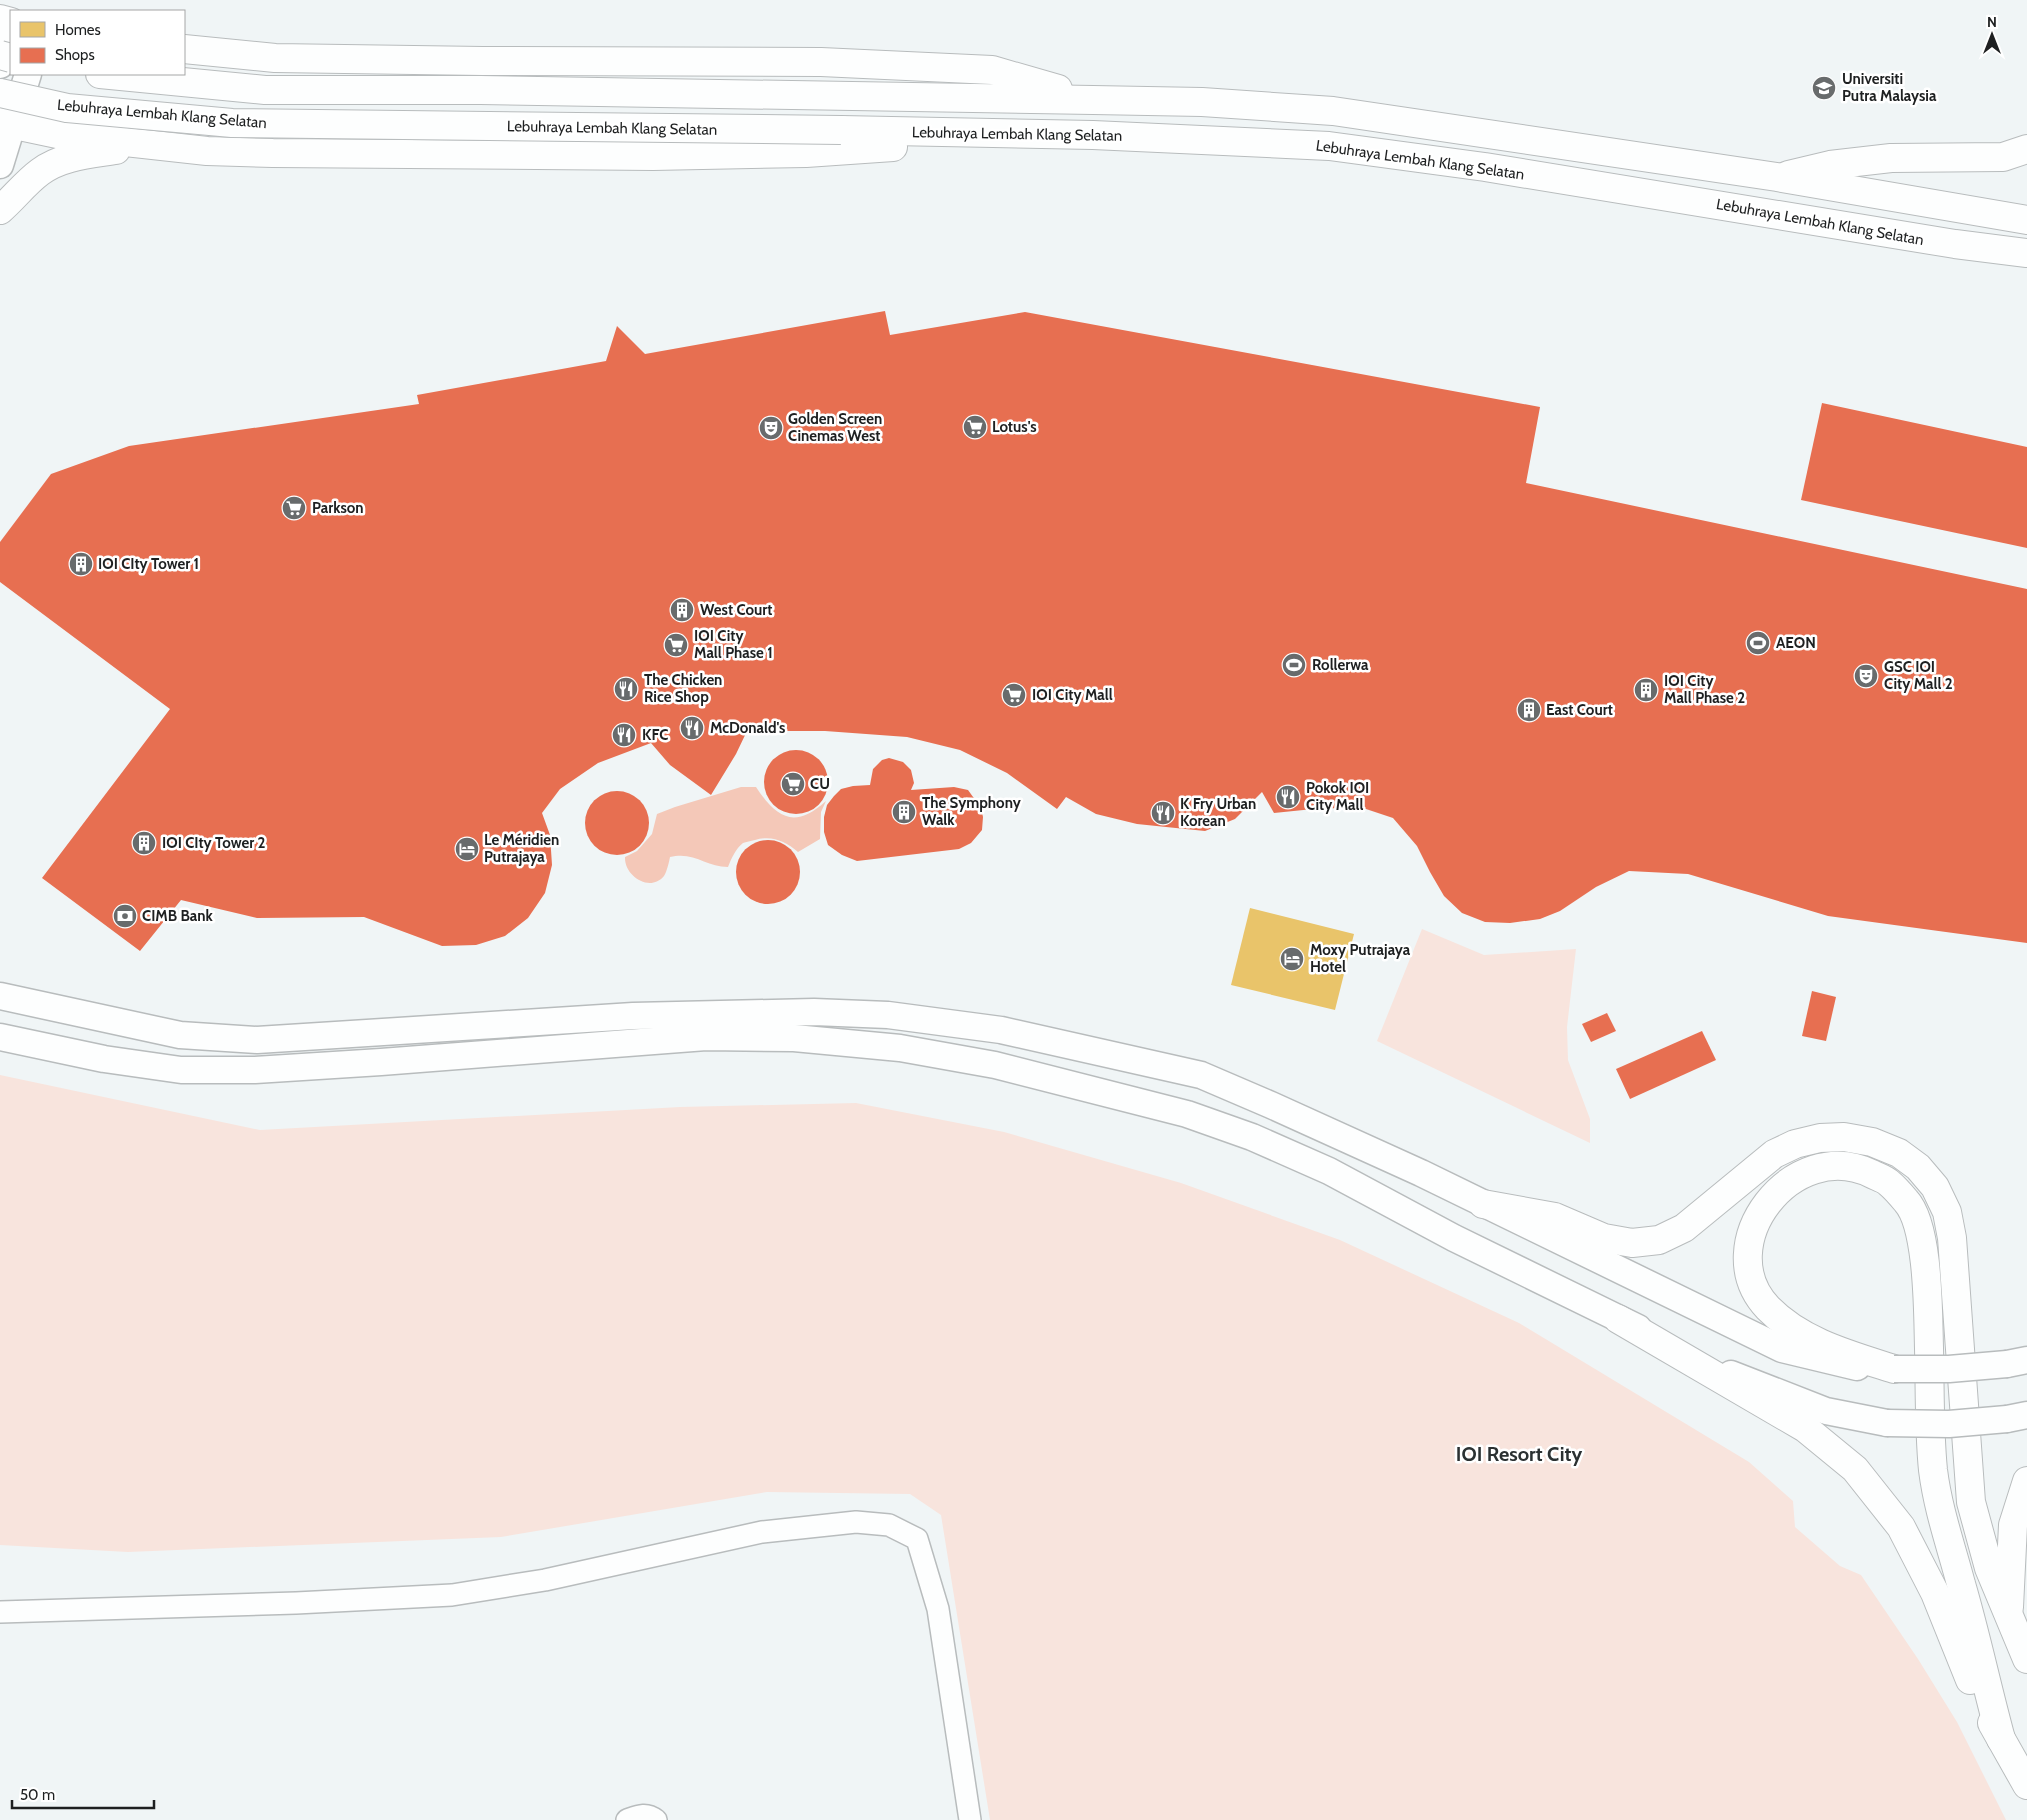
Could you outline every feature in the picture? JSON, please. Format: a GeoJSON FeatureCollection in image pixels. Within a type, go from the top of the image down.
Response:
{"type":"FeatureCollection","features":[{"type":"Feature","properties":{"kind":"main road"},"geometry":{"type":"LineString","coordinates":[[185,49],[275,58],[821,62],[992,70],[1093,100]]}},
{"type":"Feature","properties":{"kind":"main road"},"geometry":{"type":"LineString","coordinates":[[110,75],[265,90],[842,94],[1202,102],[1333,111],[1777,178],[2027,220]]}},
{"type":"Feature","properties":{"kind":"main road","name":"Lebuhraya Lembah Klang Selatan"},"geometry":{"type":"LineString","coordinates":[[0,93],[67,108],[232,123],[990,132],[1329,146],[1485,167],[1955,244],[2027,253]]}},
{"type":"Feature","properties":{"kind":"main road"},"geometry":{"type":"LineString","coordinates":[[6,124],[62,135],[149,145],[206,151],[273,154],[653,156],[834,151],[901,146],[990,132]]}},
{"type":"Feature","properties":{"kind":"main road"},"geometry":{"type":"LineString","coordinates":[[0,210],[42,170],[62,161],[92,153],[149,145]]}},
{"type":"Feature","properties":{"kind":"main road"},"geometry":{"type":"LineString","coordinates":[[1777,178],[1830,165],[1891,158],[2003,157],[2027,150]]}},
{"type":"Feature","properties":{"kind":"main road"},"geometry":{"type":"LineString","coordinates":[[1955,244],[2027,260]]}},
{"type":"Feature","properties":{"kind":"main road"},"geometry":{"type":"LineString","coordinates":[[1483,1204],[1555,1217],[1604,1238],[1632,1243],[1658,1240],[1684,1228],[1774,1154],[1795,1144],[1820,1138],[1844,1136],[1872,1142],[1899,1153],[1918,1168],[1934,1187],[1947,1212],[1952,1238],[1971,1502],[1989,1568],[2027,1659]]}},
{"type":"Feature","properties":{"kind":"main road"},"geometry":{"type":"LineString","coordinates":[[1894,1369],[1853,1356],[1804,1335],[1783,1322],[1754,1289],[1747,1266],[1749,1244],[1757,1221],[1772,1198],[1786,1182],[1810,1170],[1835,1165],[1861,1168],[1888,1182],[1909,1204],[1922,1237],[1927,1290],[1933,1469],[1941,1518],[1961,1583],[2001,1740]]}},
{"type":"Feature","properties":{"kind":"main road"},"geometry":{"type":"LineString","coordinates":[[1618,1319],[1805,1428],[1855,1469],[1901,1527],[1936,1593],[1976,1693],[2027,1784]]}},
{"type":"Feature","properties":{"kind":"main road"},"geometry":{"type":"LineString","coordinates":[[2009,1615],[2012,1525],[2027,1481]]}},
{"type":"Feature","properties":{"kind":"street"},"geometry":{"type":"LineString","coordinates":[[0,65],[10,34]]}},
{"type":"Feature","properties":{"kind":"street"},"geometry":{"type":"LineString","coordinates":[[0,165],[6,124],[28,75]]}},
{"type":"Feature","properties":{"kind":"street"},"geometry":{"type":"LineString","coordinates":[[0,996],[180,1035],[257,1040],[633,1016],[814,1012],[888,1015],[1001,1030],[1201,1075],[1394,1160],[1782,1349],[1849,1366],[1894,1369],[1949,1369],[2017,1362]]}},
{"type":"Feature","properties":{"kind":"street"},"geometry":{"type":"LineString","coordinates":[[0,1037],[104,1059],[181,1070],[255,1070],[372,1063],[706,1037],[794,1038],[909,1049],[995,1065],[1187,1114],[1252,1137],[1329,1171],[1454,1238],[1717,1368],[1770,1391],[1826,1411],[1887,1423],[1949,1424],[2017,1417]]}},
{"type":"Feature","properties":{"kind":"street"},"geometry":{"type":"LineString","coordinates":[[0,1612],[296,1603],[452,1595],[545,1580],[762,1532],[856,1522],[889,1525],[917,1539],[938,1608],[970,1820]]}},
{"type":"Feature","properties":{"kind":"street"},"geometry":{"type":"LineString","coordinates":[[627,1820],[640,1815],[650,1816],[656,1820]]}},
{"type":"Feature","properties":{"kind":"shaded area"},"geometry":{"type":"Polygon","coordinates":[[[741,787],[756,787],[771,807],[787,816],[805,815],[826,801],[821,812],[820,839],[798,852],[783,842],[767,838],[744,843],[740,845],[732,857],[728,867],[713,865],[686,856],[670,857],[664,876],[658,881],[652,883],[645,882],[633,876],[626,864],[625,857],[637,851],[652,834],[657,814],[741,787]]]}},
{"type":"Feature","properties":{"kind":"shaded area"},"geometry":{"type":"Polygon","coordinates":[[[1422,929],[1484,955],[1576,949],[1567,1027],[1568,1060],[1590,1119],[1590,1143],[1377,1041],[1422,929]]]}},
{"type":"Feature","properties":{"kind":"shaded area"},"geometry":{"type":"Polygon","coordinates":[[[0,1075],[260,1130],[680,1107],[856,1103],[1004,1132],[1181,1183],[1340,1240],[1519,1323],[1749,1462],[1793,1501],[1795,1527],[1840,1566],[1861,1575],[1918,1659],[1957,1722],[2006,1820],[990,1820],[941,1515],[910,1494],[767,1492],[501,1537],[128,1552],[0,1545],[0,1075]]]}},
{"type":"Feature","properties":{"kind":"building: Homes","name":"Le Méridien Putrajaya"},"geometry":{"type":"Polygon","coordinates":[[[493,759],[544,795],[442,939],[390,903],[493,759]]]}},
{"type":"Feature","properties":{"kind":"building: Homes","name":"Moxy Putrajaya Hotel"},"geometry":{"type":"Polygon","coordinates":[[[1250,908],[1354,934],[1335,1010],[1231,985],[1250,908]]]}},
{"type":"Feature","properties":{"kind":"building: Shops","name":"IOI City Mall"},"geometry":{"type":"Polygon","coordinates":[[[885,311],[890,335],[1025,312],[1540,407],[1526,483],[2027,589],[2027,943],[1828,916],[1688,874],[1629,871],[1596,887],[1560,911],[1540,919],[1510,923],[1485,922],[1462,913],[1444,896],[1417,846],[1393,818],[1366,809],[1323,808],[1274,813],[1262,792],[1235,819],[1205,831],[1137,824],[1096,814],[1066,797],[1057,809],[1007,773],[960,750],[907,737],[825,731],[747,731],[736,754],[711,795],[670,765],[651,743],[598,763],[560,789],[542,813],[550,835],[552,865],[545,893],[528,918],[505,936],[476,945],[442,946],[364,917],[257,918],[181,900],[140,951],[42,878],[170,709],[0,582],[0,542],[51,474],[129,446],[419,404],[417,395],[606,361],[617,326],[645,354],[885,311]]]}},
{"type":"Feature","properties":{"kind":"building: Shops"},"geometry":{"type":"Polygon","coordinates":[[[1822,403],[2027,447],[2027,548],[1801,500],[1822,403]]]}},
{"type":"Feature","properties":{"kind":"building: Shops"},"geometry":{"type":"Polygon","coordinates":[[[796,750],[814,755],[819,759],[823,764],[828,782],[823,800],[819,805],[814,809],[796,814],[778,809],[773,805],[769,800],[764,782],[769,764],[773,759],[778,755],[796,750]]]}},
{"type":"Feature","properties":{"kind":"building: Shops","name":"The Symphony Walk"},"geometry":{"type":"Polygon","coordinates":[[[889,758],[903,762],[911,770],[914,783],[911,790],[954,787],[968,790],[981,808],[983,817],[982,830],[971,843],[959,849],[857,861],[842,855],[828,845],[824,832],[824,817],[827,805],[841,789],[870,785],[873,769],[882,760],[889,758]]]}},
{"type":"Feature","properties":{"kind":"building: Shops"},"geometry":{"type":"Polygon","coordinates":[[[617,791],[635,796],[640,800],[644,805],[649,823],[644,841],[640,846],[635,850],[617,855],[599,850],[594,846],[590,841],[585,823],[590,805],[594,800],[599,796],[617,791]]]}},
{"type":"Feature","properties":{"kind":"building: Shops"},"geometry":{"type":"Polygon","coordinates":[[[768,840],[786,845],[791,849],[795,854],[800,872],[795,890],[791,895],[786,899],[768,904],[750,899],[745,895],[741,890],[736,872],[741,854],[745,849],[750,845],[768,840]]]}},
{"type":"Feature","properties":{"kind":"building: Shops"},"geometry":{"type":"Polygon","coordinates":[[[1812,991],[1836,997],[1826,1041],[1802,1036],[1812,991]]]}},
{"type":"Feature","properties":{"kind":"building: Shops"},"geometry":{"type":"Polygon","coordinates":[[[1607,1013],[1616,1031],[1591,1042],[1582,1024],[1607,1013]]]}},
{"type":"Feature","properties":{"kind":"building: Shops"},"geometry":{"type":"Polygon","coordinates":[[[1702,1031],[1716,1060],[1630,1099],[1616,1069],[1702,1031]]]}},
{"type":"Feature","properties":{"kind":"place","name":"Universiti Putra Malaysia"},"geometry":{"type":"Point","coordinates":[1824,88]}},
{"type":"Feature","properties":{"kind":"place","name":"Lotus's"},"geometry":{"type":"Point","coordinates":[975,427]}},
{"type":"Feature","properties":{"kind":"place","name":"Golden Screen Cinemas West"},"geometry":{"type":"Point","coordinates":[771,428]}},
{"type":"Feature","properties":{"kind":"place","name":"Parkson"},"geometry":{"type":"Point","coordinates":[294,508]}},
{"type":"Feature","properties":{"kind":"place","name":"IOI CIty Tower 1"},"geometry":{"type":"Point","coordinates":[81,564]}},
{"type":"Feature","properties":{"kind":"place","name":"West Court"},"geometry":{"type":"Point","coordinates":[682,610]}},
{"type":"Feature","properties":{"kind":"place","name":"AEON"},"geometry":{"type":"Point","coordinates":[1758,643]}},
{"type":"Feature","properties":{"kind":"place","name":"IOI City Mall Phase 1"},"geometry":{"type":"Point","coordinates":[676,645]}},
{"type":"Feature","properties":{"kind":"place","name":"Rollerwa"},"geometry":{"type":"Point","coordinates":[1294,665]}},
{"type":"Feature","properties":{"kind":"place","name":"GSC IOI City Mall 2"},"geometry":{"type":"Point","coordinates":[1866,676]}},
{"type":"Feature","properties":{"kind":"place","name":"The Chicken Rice Shop"},"geometry":{"type":"Point","coordinates":[626,689]}},
{"type":"Feature","properties":{"kind":"place","name":"IOI City Mall Phase 2"},"geometry":{"type":"Point","coordinates":[1646,690]}},
{"type":"Feature","properties":{"kind":"place","name":"IOI City Mall"},"geometry":{"type":"Point","coordinates":[1014,695]}},
{"type":"Feature","properties":{"kind":"place","name":"East Court"},"geometry":{"type":"Point","coordinates":[1529,710]}},
{"type":"Feature","properties":{"kind":"place","name":"McDonald's"},"geometry":{"type":"Point","coordinates":[692,728]}},
{"type":"Feature","properties":{"kind":"place","name":"KFC"},"geometry":{"type":"Point","coordinates":[624,735]}},
{"type":"Feature","properties":{"kind":"place","name":"CU"},"geometry":{"type":"Point","coordinates":[793,784]}},
{"type":"Feature","properties":{"kind":"place","name":"Pokok IOI City Mall"},"geometry":{"type":"Point","coordinates":[1288,797]}},
{"type":"Feature","properties":{"kind":"place","name":"The Symphony Walk"},"geometry":{"type":"Point","coordinates":[904,812]}},
{"type":"Feature","properties":{"kind":"place","name":"K Fry Urban Korean"},"geometry":{"type":"Point","coordinates":[1163,813]}},
{"type":"Feature","properties":{"kind":"place","name":"IOI CIty Tower 2"},"geometry":{"type":"Point","coordinates":[144,843]}},
{"type":"Feature","properties":{"kind":"place","name":"Le Méridien Putrajaya"},"geometry":{"type":"Point","coordinates":[467,849]}},
{"type":"Feature","properties":{"kind":"place","name":"CIMB Bank"},"geometry":{"type":"Point","coordinates":[125,916]}},
{"type":"Feature","properties":{"kind":"place","name":"Moxy Putrajaya Hotel"},"geometry":{"type":"Point","coordinates":[1292,959]}},
{"type":"Feature","properties":{"kind":"district","name":"IOI Resort City"},"geometry":{"type":"Point","coordinates":[1519,1454]}}]}
